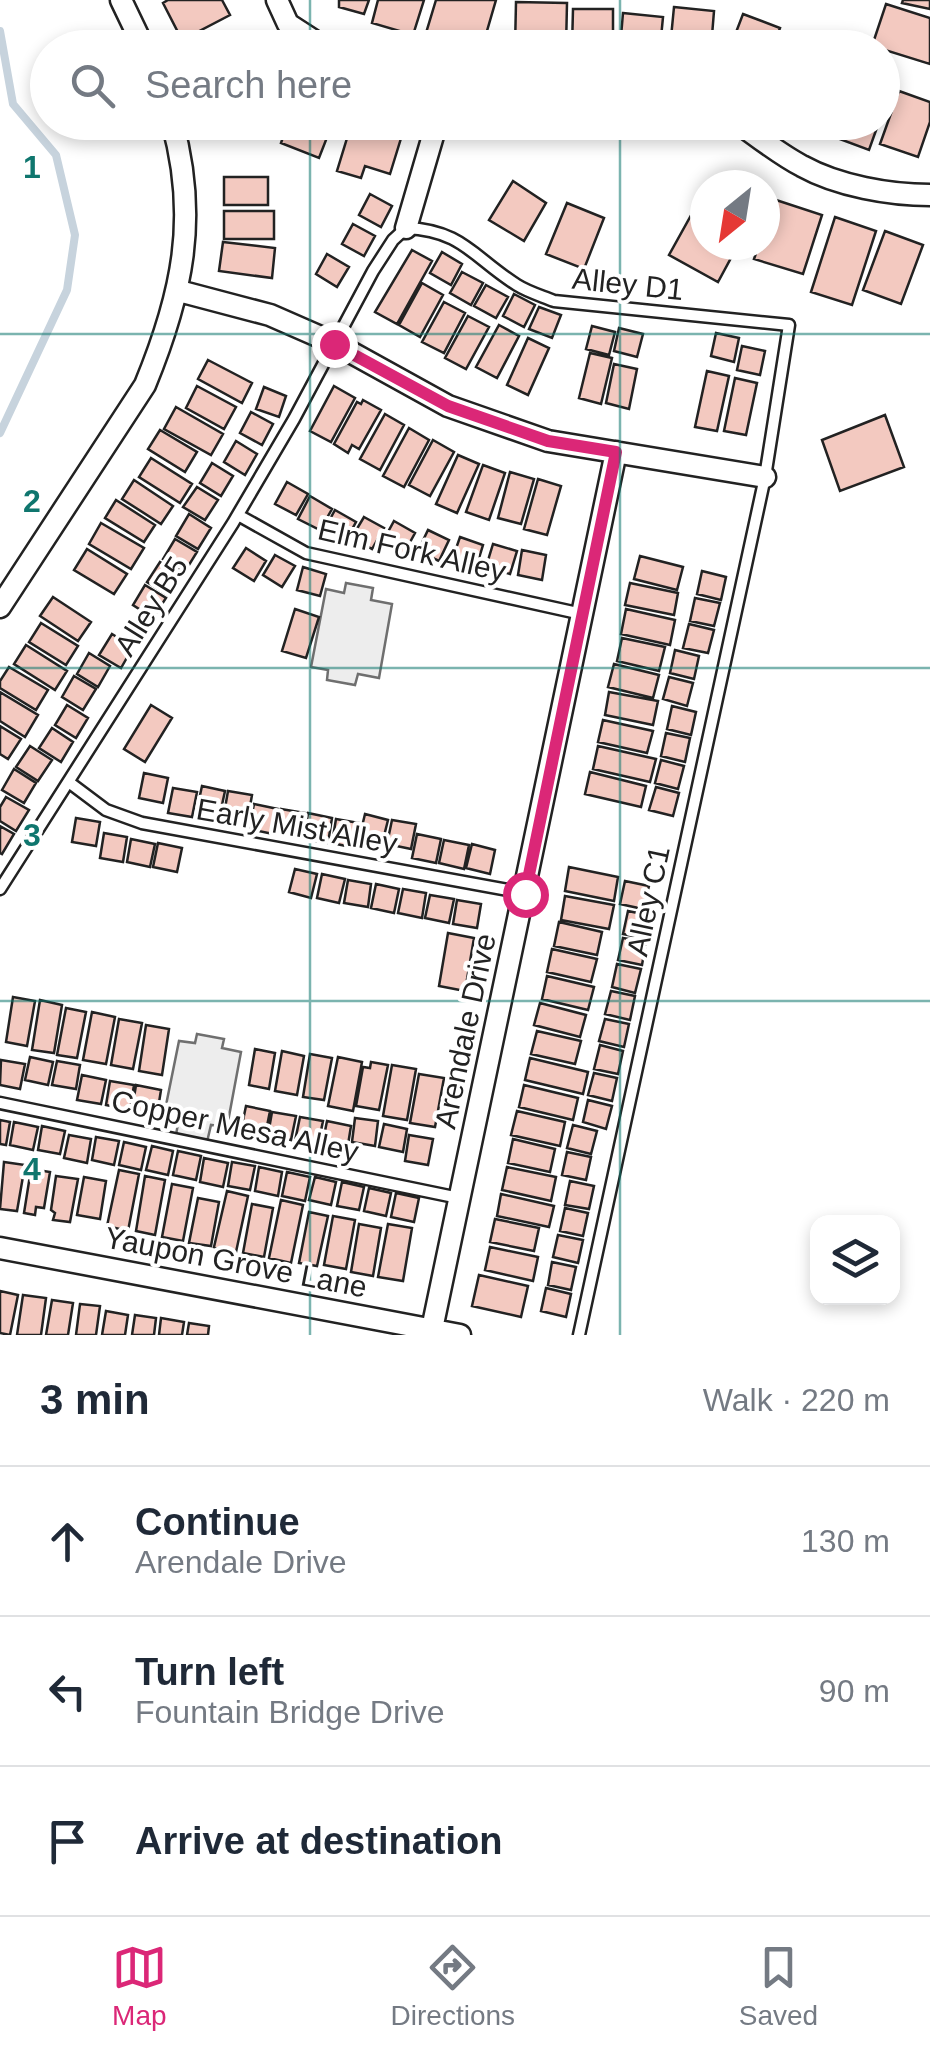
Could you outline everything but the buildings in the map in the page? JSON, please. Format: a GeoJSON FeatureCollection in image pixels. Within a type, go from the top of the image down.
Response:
{"type":"FeatureCollection","features":[{"type":"Feature","properties":{"kind":"street"},"geometry":{"type":"LineString","coordinates":[[121,0],[135,30]]}},
{"type":"Feature","properties":{"kind":"street"},"geometry":{"type":"LineString","coordinates":[[277,0],[288,24],[297,30]]}},
{"type":"Feature","properties":{"kind":"street"},"geometry":{"type":"LineString","coordinates":[[0,608],[145,385],[178,291],[187,225],[175,140]]}},
{"type":"Feature","properties":{"kind":"street"},"geometry":{"type":"LineString","coordinates":[[406,228],[432,140]]}},
{"type":"Feature","properties":{"kind":"street"},"geometry":{"type":"LineString","coordinates":[[763,140],[804,168],[904,195],[930,195]]}},
{"type":"Feature","properties":{"kind":"street"},"geometry":{"type":"LineString","coordinates":[[178,291],[270,315],[334,344],[448,406],[548,441],[765,477]]}},
{"type":"Feature","properties":{"kind":"street","name":"Arendale Drive"},"geometry":{"type":"LineString","coordinates":[[432,1329],[616,452]]}},
{"type":"Feature","properties":{"kind":"street","name":"Yaupon Grove Lane"},"geometry":{"type":"LineString","coordinates":[[0,1248],[460,1335]]}},
{"type":"Feature","properties":{"kind":"lane"},"geometry":{"type":"LineString","coordinates":[[334,344],[373,271],[393,240],[406,228]]}},
{"type":"Feature","properties":{"kind":"lane","name":"Alley D1"},"geometry":{"type":"LineString","coordinates":[[406,228],[428,228],[462,241],[518,286],[554,302],[789,325],[765,477]]}},
{"type":"Feature","properties":{"kind":"lane","name":"Alley B5"},"geometry":{"type":"LineString","coordinates":[[0,889],[238,515],[334,344]]}},
{"type":"Feature","properties":{"kind":"lane","name":"Alley C1"},"geometry":{"type":"LineString","coordinates":[[579,1335],[765,477]]}},
{"type":"Feature","properties":{"kind":"lane","name":"Elm Fork Alley"},"geometry":{"type":"LineString","coordinates":[[238,515],[306,554],[583,614]]}},
{"type":"Feature","properties":{"kind":"lane","name":"Early Mist Alley"},"geometry":{"type":"LineString","coordinates":[[70,783],[106,810],[142,823],[525,894]]}},
{"type":"Feature","properties":{"kind":"lane","name":"Copper Mesa Alley"},"geometry":{"type":"LineString","coordinates":[[0,1103],[459,1198]]}},
{"type":"Feature","properties":{"kind":"shaded area"},"geometry":{"type":"Polygon","coordinates":[[[346,583],[373,588],[371,600],[392,604],[379,678],[358,674],[355,685],[327,680],[328,670],[311,667],[326,589],[344,593],[346,583]]]}},
{"type":"Feature","properties":{"kind":"shaded area"},"geometry":{"type":"Polygon","coordinates":[[[197,1034],[224,1039],[222,1048],[241,1052],[227,1127],[211,1125],[207,1142],[176,1135],[179,1118],[164,1115],[179,1041],[195,1043],[197,1034]]]}},
{"type":"Feature","properties":{"kind":"waterway"},"geometry":{"type":"LineString","coordinates":[[0,31],[13,104],[30,124]]}},
{"type":"Feature","properties":{"kind":"waterway"},"geometry":{"type":"LineString","coordinates":[[0,433],[67,290],[75,235],[56,155],[43,140]]}},
{"type":"Feature","properties":{"kind":"route"},"geometry":{"type":"LineString","coordinates":[[334,344],[448,406],[548,441],[616,452],[525,894]]}}]}
